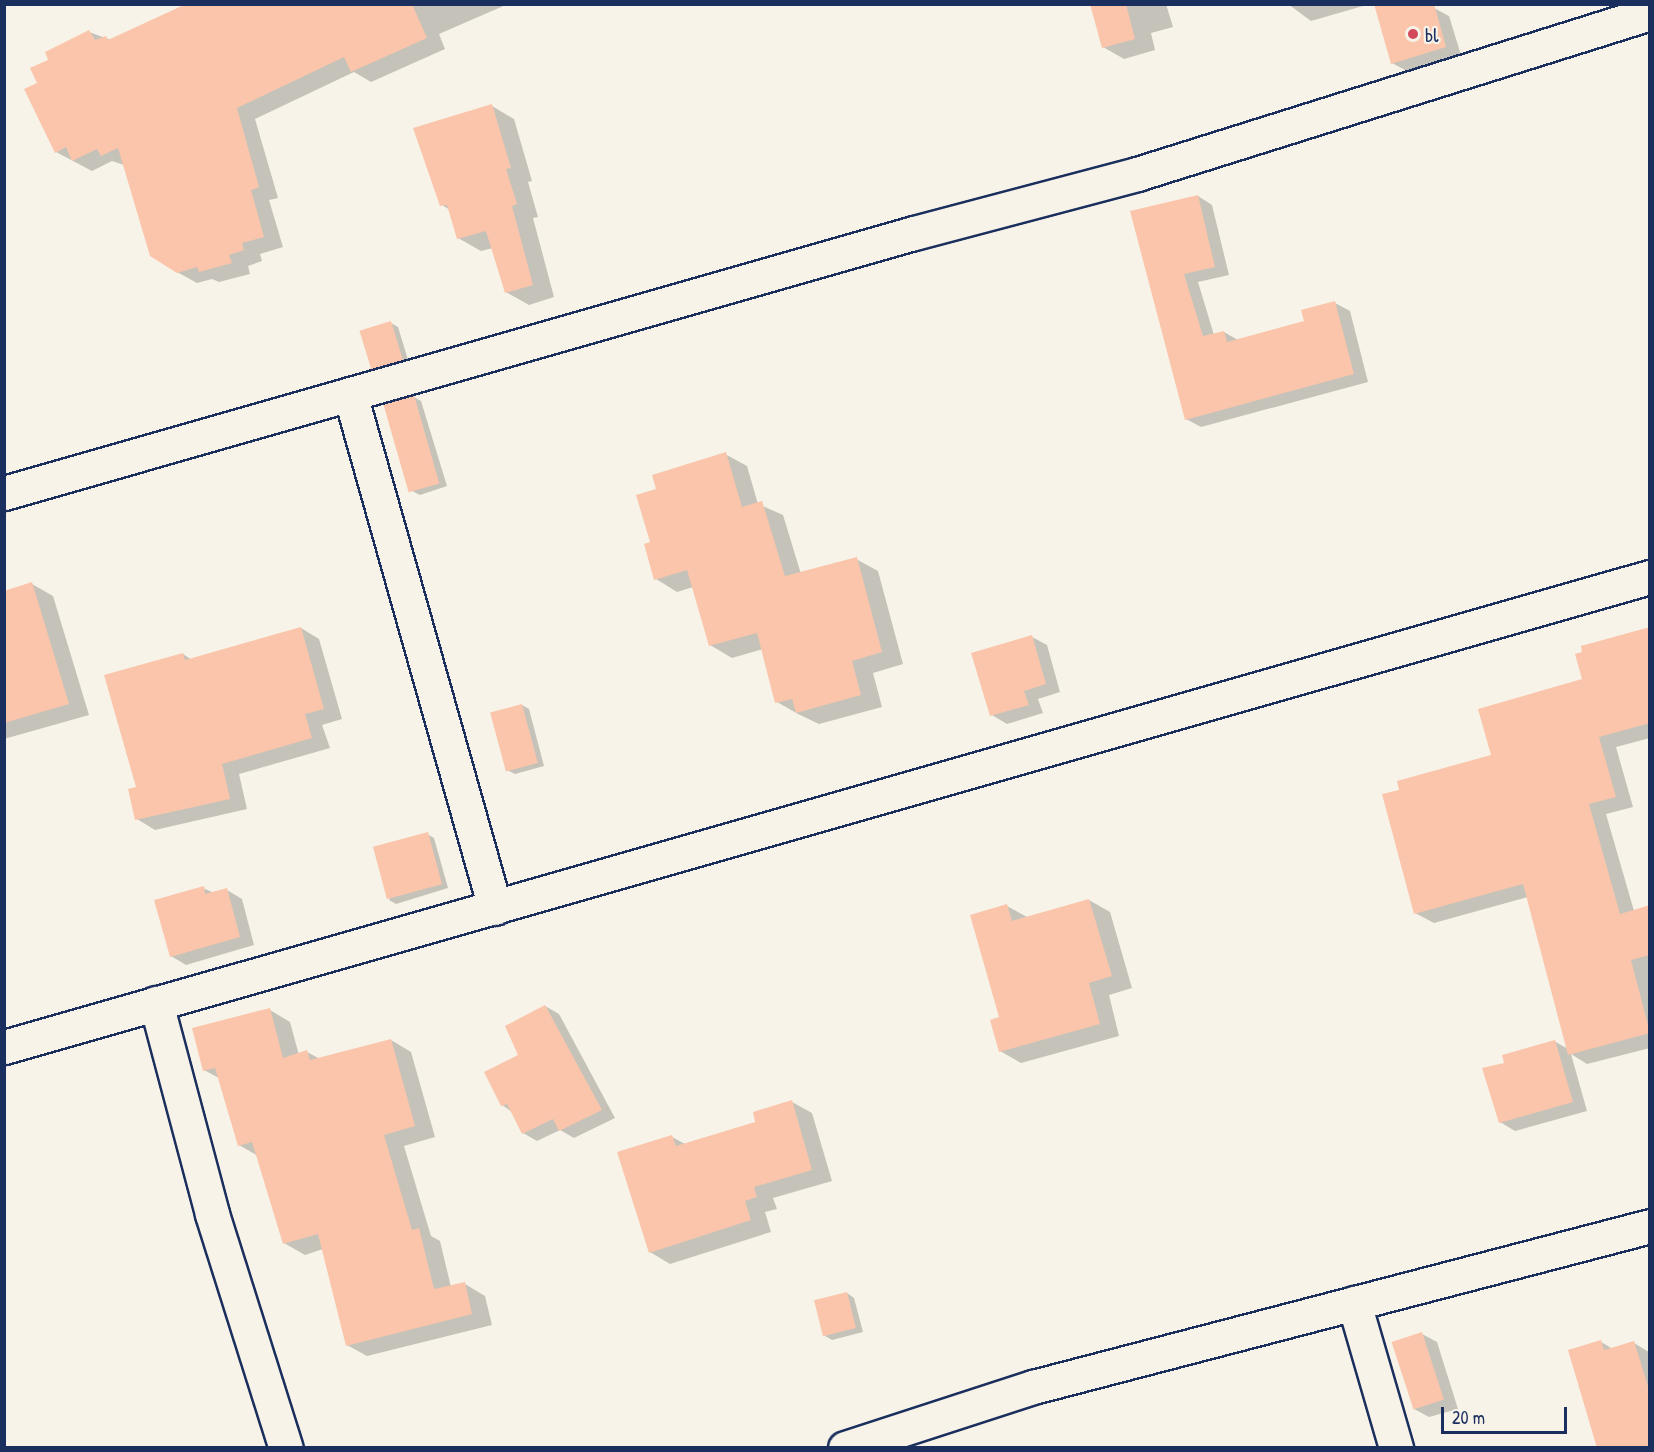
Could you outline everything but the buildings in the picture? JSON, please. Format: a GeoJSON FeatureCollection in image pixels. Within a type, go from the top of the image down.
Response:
{"type":"FeatureCollection","features":[{"type":"Feature","properties":{"kind":"street"},"geometry":{"type":"LineString","coordinates":[[4,493],[1137,174],[1650,14]]}},
{"type":"Feature","properties":{"kind":"street"},"geometry":{"type":"LineString","coordinates":[[350,394],[495,908]]}},
{"type":"Feature","properties":{"kind":"street"},"geometry":{"type":"LineString","coordinates":[[4,1047],[1650,578]]}},
{"type":"Feature","properties":{"kind":"street"},"geometry":{"type":"LineString","coordinates":[[156,1003],[212,1214],[286,1448]]}},
{"type":"Feature","properties":{"kind":"street"},"geometry":{"type":"LineString","coordinates":[[845,1448],[1033,1387],[1650,1226]]}},
{"type":"Feature","properties":{"kind":"street"},"geometry":{"type":"LineString","coordinates":[[1354,1303],[1396,1448]]}},
{"type":"Feature","properties":{"kind":"place","name":"bl"},"geometry":{"type":"Point","coordinates":[1413,34]}}]}
